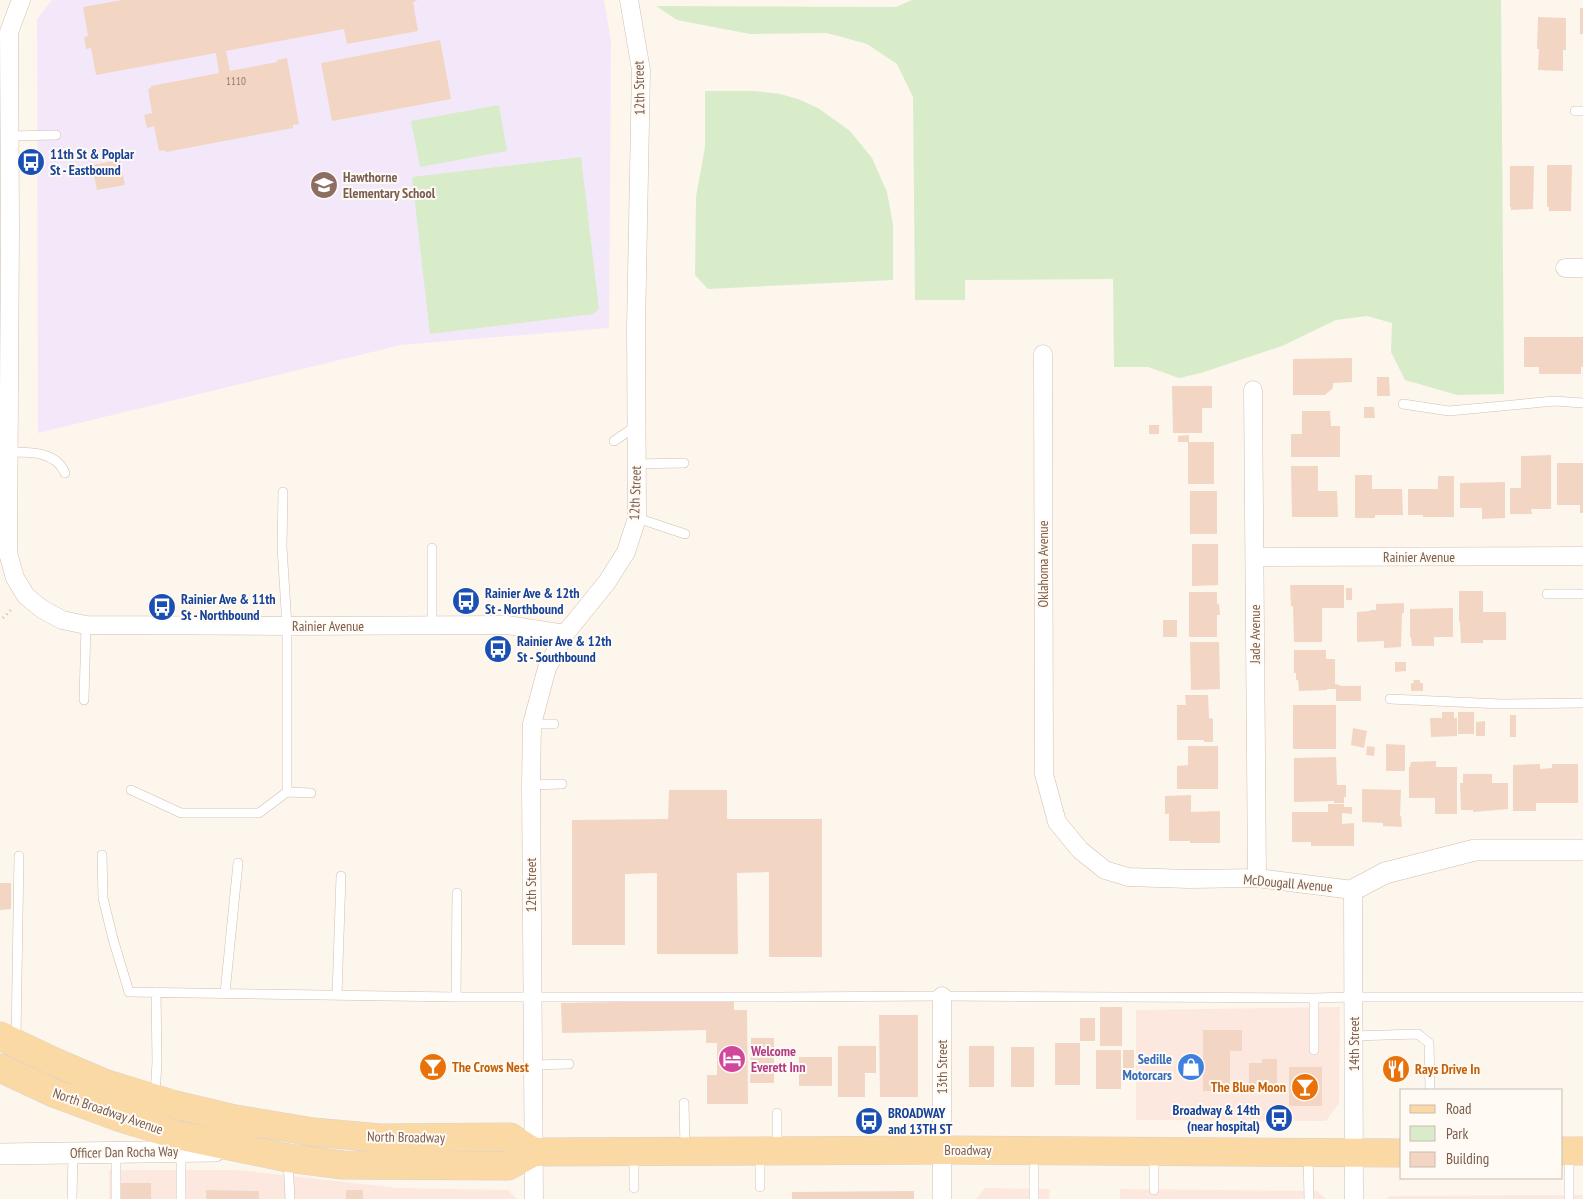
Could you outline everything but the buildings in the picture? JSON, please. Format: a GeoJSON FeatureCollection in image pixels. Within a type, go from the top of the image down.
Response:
{"type":"FeatureCollection","features":[{"type":"Feature","properties":{"kind":"main road","name":"North Broadway"},"geometry":{"type":"LineString","coordinates":[[8,1040],[96,1079],[155,1098],[235,1119],[313,1132],[380,1138],[510,1137],[534,1152],[508,1166],[343,1166],[249,1150]]}},
{"type":"Feature","properties":{"kind":"main road","name":"North Broadway Avenue"},"geometry":{"type":"LineString","coordinates":[[0,1068],[56,1094],[181,1143],[249,1150]]}},
{"type":"Feature","properties":{"kind":"main road","name":"Broadway"},"geometry":{"type":"LineString","coordinates":[[534,1152],[942,1150],[1308,1154],[1400,1153]]}},
{"type":"Feature","properties":{"kind":"street","name":"Rainier Avenue"},"geometry":{"type":"LineString","coordinates":[[21,0],[9,32],[5,96],[10,136],[5,229],[9,452],[8,553],[14,578],[26,596],[42,609],[62,620],[86,625],[507,625],[565,634]]}},
{"type":"Feature","properties":{"kind":"street","name":"12th Street"},"geometry":{"type":"LineString","coordinates":[[534,1199],[532,724],[547,668],[565,634],[607,582],[626,552],[637,518],[636,327],[641,70],[629,0]]}},
{"type":"Feature","properties":{"kind":"street"},"geometry":{"type":"LineString","coordinates":[[1565,268],[1583,268]]}},
{"type":"Feature","properties":{"kind":"street","name":"Oklahoma Avenue"},"geometry":{"type":"LineString","coordinates":[[1043,354],[1044,774]]}},
{"type":"Feature","properties":{"kind":"street","name":"Jade Avenue"},"geometry":{"type":"LineString","coordinates":[[1253,390],[1257,878]]}},
{"type":"Feature","properties":{"kind":"street","name":"Rainier Avenue"},"geometry":{"type":"LineString","coordinates":[[1255,557],[1583,556]]}},
{"type":"Feature","properties":{"kind":"street","name":"McDougall Avenue"},"geometry":{"type":"LineString","coordinates":[[1044,774],[1057,822],[1080,850],[1105,870],[1128,877],[1189,879],[1257,878],[1354,890]]}},
{"type":"Feature","properties":{"kind":"street"},"geometry":{"type":"LineString","coordinates":[[1354,890],[1385,873],[1475,850],[1583,850]]}},
{"type":"Feature","properties":{"kind":"street","name":"14th Street"},"geometry":{"type":"LineString","coordinates":[[1354,890],[1354,1199]]}},
{"type":"Feature","properties":{"kind":"street","name":"13th Street"},"geometry":{"type":"LineString","coordinates":[[942,996],[942,1199]]}},
{"type":"Feature","properties":{"kind":"street","name":"Officer Dan Rocha Way"},"geometry":{"type":"LineString","coordinates":[[0,1154],[116,1152],[181,1143]]}},
{"type":"Feature","properties":{"kind":"lane"},"geometry":{"type":"LineString","coordinates":[[10,136],[56,135]]}},
{"type":"Feature","properties":{"kind":"lane"},"geometry":{"type":"LineString","coordinates":[[1403,404],[1449,411],[1554,401],[1583,403]]}},
{"type":"Feature","properties":{"kind":"lane"},"geometry":{"type":"LineString","coordinates":[[614,441],[636,426]]}},
{"type":"Feature","properties":{"kind":"lane"},"geometry":{"type":"LineString","coordinates":[[9,452],[34,452],[54,460],[62,467],[65,473]]}},
{"type":"Feature","properties":{"kind":"lane"},"geometry":{"type":"LineString","coordinates":[[636,464],[684,463]]}},
{"type":"Feature","properties":{"kind":"lane"},"geometry":{"type":"LineString","coordinates":[[284,492],[282,547],[287,626],[287,792]]}},
{"type":"Feature","properties":{"kind":"lane"},"geometry":{"type":"LineString","coordinates":[[637,518],[685,534]]}},
{"type":"Feature","properties":{"kind":"lane"},"geometry":{"type":"LineString","coordinates":[[432,548],[432,625]]}},
{"type":"Feature","properties":{"kind":"lane"},"geometry":{"type":"LineString","coordinates":[[1547,594],[1583,594]]}},
{"type":"Feature","properties":{"kind":"lane"},"geometry":{"type":"LineString","coordinates":[[84,700],[86,625]]}},
{"type":"Feature","properties":{"kind":"lane"},"geometry":{"type":"LineString","coordinates":[[1547,693],[1547,704]]}},
{"type":"Feature","properties":{"kind":"lane"},"geometry":{"type":"LineString","coordinates":[[1390,698],[1501,704],[1583,703]]}},
{"type":"Feature","properties":{"kind":"lane"},"geometry":{"type":"LineString","coordinates":[[532,724],[554,724]]}},
{"type":"Feature","properties":{"kind":"lane"},"geometry":{"type":"LineString","coordinates":[[531,785],[562,784]]}},
{"type":"Feature","properties":{"kind":"lane"},"geometry":{"type":"LineString","coordinates":[[131,790],[180,814],[259,813],[287,792],[311,793]]}},
{"type":"Feature","properties":{"kind":"lane"},"geometry":{"type":"LineString","coordinates":[[102,855],[103,898],[112,939],[129,992],[456,997],[532,996],[775,1001],[942,996],[1583,997]]}},
{"type":"Feature","properties":{"kind":"lane"},"geometry":{"type":"LineString","coordinates":[[8,1040],[19,856]]}},
{"type":"Feature","properties":{"kind":"lane"},"geometry":{"type":"LineString","coordinates":[[225,993],[238,863]]}},
{"type":"Feature","properties":{"kind":"lane"},"geometry":{"type":"LineString","coordinates":[[336,994],[341,876]]}},
{"type":"Feature","properties":{"kind":"lane"},"geometry":{"type":"LineString","coordinates":[[456,997],[457,892]]}},
{"type":"Feature","properties":{"kind":"lane"},"geometry":{"type":"LineString","coordinates":[[155,1098],[157,1062],[156,992]]}},
{"type":"Feature","properties":{"kind":"lane"},"geometry":{"type":"LineString","coordinates":[[1314,998],[1314,1050]]}},
{"type":"Feature","properties":{"kind":"lane"},"geometry":{"type":"LineString","coordinates":[[1354,1036],[1418,1034],[1428,1043],[1430,1089]]}},
{"type":"Feature","properties":{"kind":"lane"},"geometry":{"type":"LineString","coordinates":[[533,1065],[568,1064]]}},
{"type":"Feature","properties":{"kind":"lane"},"geometry":{"type":"LineString","coordinates":[[684,1103],[685,1151]]}},
{"type":"Feature","properties":{"kind":"lane"},"geometry":{"type":"LineString","coordinates":[[760,1187],[776,1113]]}},
{"type":"Feature","properties":{"kind":"lane"},"geometry":{"type":"LineString","coordinates":[[181,1143],[181,1199]]}},
{"type":"Feature","properties":{"kind":"lane"},"geometry":{"type":"LineString","coordinates":[[634,1151],[634,1188]]}},
{"type":"Feature","properties":{"kind":"lane"},"geometry":{"type":"LineString","coordinates":[[1034,1151],[1034,1199]]}},
{"type":"Feature","properties":{"kind":"lane"},"geometry":{"type":"LineString","coordinates":[[1569,1199],[1571,1151]]}},
{"type":"Feature","properties":{"kind":"lane"},"geometry":{"type":"LineString","coordinates":[[116,1152],[116,1199]]}},
{"type":"Feature","properties":{"kind":"lane"},"geometry":{"type":"LineString","coordinates":[[1154,1152],[1154,1190]]}},
{"type":"Feature","properties":{"kind":"lane"},"geometry":{"type":"LineString","coordinates":[[72,1199],[73,1153]]}},
{"type":"Feature","properties":{"kind":"lane"},"geometry":{"type":"LineString","coordinates":[[1308,1154],[1309,1199]]}},
{"type":"Feature","properties":{"kind":"lane"},"geometry":{"type":"LineString","coordinates":[[288,1158],[290,1199]]}},
{"type":"Feature","properties":{"kind":"shaded area","name":"Hawthorne Elementary School"},"geometry":{"type":"Polygon","coordinates":[[[52,0],[604,0],[611,41],[609,328],[401,345],[38,433],[37,19],[52,0]]]}},
{"type":"Feature","properties":{"kind":"shaded area"},"geometry":{"type":"Polygon","coordinates":[[[1340,1007],[1339,1103],[1326,1121],[1136,1120],[1136,1010],[1340,1007]]]}},
{"type":"Feature","properties":{"kind":"shaded area"},"geometry":{"type":"Polygon","coordinates":[[[109,1170],[238,1170],[398,1188],[508,1190],[517,1199],[109,1199],[109,1170]]]}},
{"type":"Feature","properties":{"kind":"shaded area"},"geometry":{"type":"Polygon","coordinates":[[[985,1188],[1050,1189],[1049,1199],[976,1199],[985,1188]]]}},
{"type":"Feature","properties":{"kind":"shaded area"},"geometry":{"type":"Polygon","coordinates":[[[1120,1189],[1317,1191],[1326,1199],[1120,1199],[1120,1189]]]}},
{"type":"Feature","properties":{"kind":"shaded area"},"geometry":{"type":"Polygon","coordinates":[[[1583,1195],[1583,1199],[1387,1199],[1390,1196],[1583,1195]]]}},
{"type":"Feature","properties":{"kind":"green space"},"geometry":{"type":"Polygon","coordinates":[[[912,0],[1501,0],[1504,394],[1457,395],[1405,380],[1391,352],[1392,323],[1367,316],[1336,320],[1282,346],[1201,373],[1179,378],[1148,367],[1114,367],[1113,279],[965,280],[965,300],[915,300],[913,97],[897,64],[867,44],[827,33],[750,34],[677,20],[656,6],[896,7],[912,0]]]}},
{"type":"Feature","properties":{"kind":"green space"},"geometry":{"type":"Polygon","coordinates":[[[705,91],[756,91],[780,94],[798,99],[818,108],[850,131],[872,158],[887,192],[893,224],[893,280],[708,289],[695,275],[696,197],[705,147],[705,91]]]}},
{"type":"Feature","properties":{"kind":"green space"},"geometry":{"type":"Polygon","coordinates":[[[499,105],[507,151],[420,167],[411,121],[499,105]]]}},
{"type":"Feature","properties":{"kind":"green space"},"geometry":{"type":"Polygon","coordinates":[[[581,157],[599,309],[593,314],[430,334],[412,177],[581,157]]]}},
{"type":"Feature","properties":{"kind":"place","name":"11th St & Poplar St - Eastbound"},"geometry":{"type":"Point","coordinates":[31,162]}},
{"type":"Feature","properties":{"kind":"place","name":"Hawthorne Elementary School"},"geometry":{"type":"Point","coordinates":[324,185]}},
{"type":"Feature","properties":{"kind":"place","name":"Rainier Ave & 12th St - Northbound"},"geometry":{"type":"Point","coordinates":[466,601]}},
{"type":"Feature","properties":{"kind":"place","name":"Rainier Ave & 11th St - Northbound"},"geometry":{"type":"Point","coordinates":[162,607]}},
{"type":"Feature","properties":{"kind":"place","name":"Rainier Ave & 12th St - Southbound"},"geometry":{"type":"Point","coordinates":[498,649]}},
{"type":"Feature","properties":{"kind":"place","name":"Welcome Everett Inn"},"geometry":{"type":"Point","coordinates":[732,1059]}},
{"type":"Feature","properties":{"kind":"place","name":"The Crows Nest"},"geometry":{"type":"Point","coordinates":[433,1067]}},
{"type":"Feature","properties":{"kind":"place","name":"Sedille Motorcars"},"geometry":{"type":"Point","coordinates":[1191,1067]}},
{"type":"Feature","properties":{"kind":"place","name":"Rays Drive In"},"geometry":{"type":"Point","coordinates":[1396,1069]}},
{"type":"Feature","properties":{"kind":"place","name":"The Blue Moon"},"geometry":{"type":"Point","coordinates":[1305,1087]}},
{"type":"Feature","properties":{"kind":"place","name":"Broadway & 14th (near hospital)"},"geometry":{"type":"Point","coordinates":[1279,1118]}},
{"type":"Feature","properties":{"kind":"place","name":"BROADWAY and 13TH ST"},"geometry":{"type":"Point","coordinates":[869,1121]}}]}
